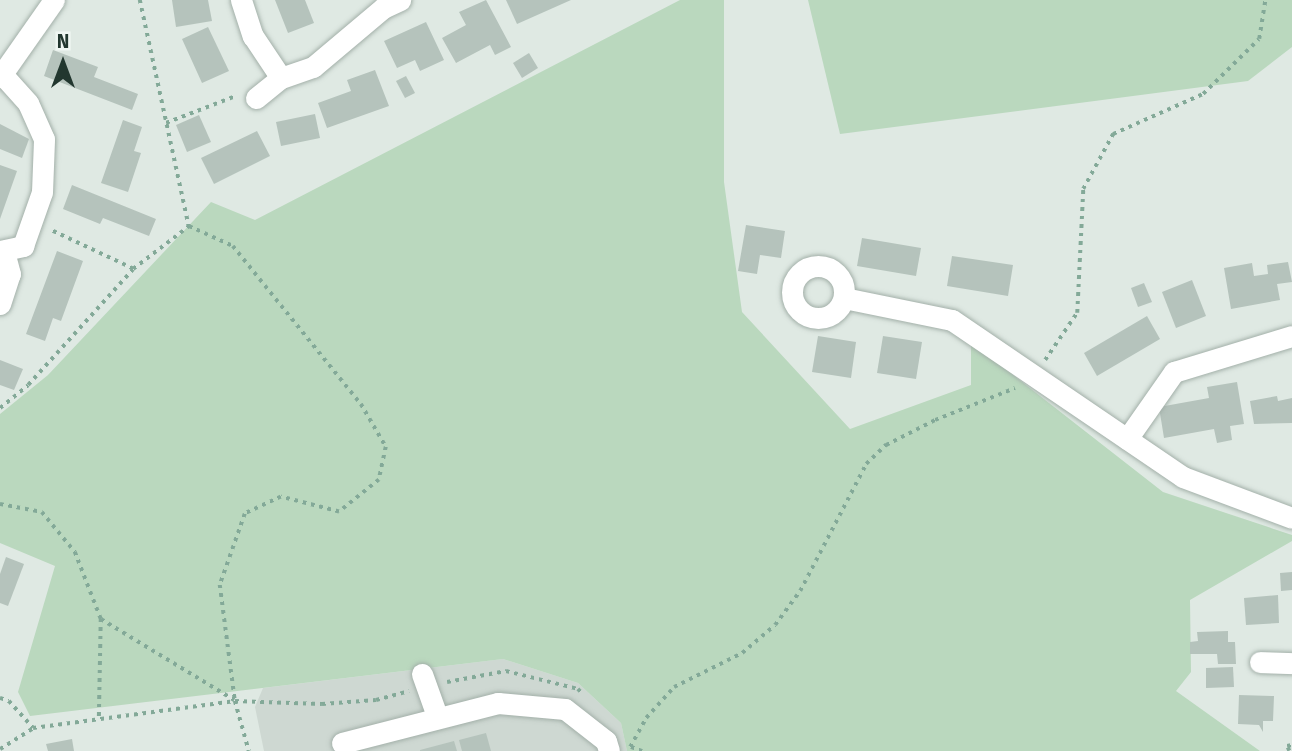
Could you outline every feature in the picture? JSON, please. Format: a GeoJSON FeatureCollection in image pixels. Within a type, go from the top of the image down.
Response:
{"type":"FeatureCollection","features":[{"type":"Feature","properties":{"kind":"street"},"geometry":{"type":"LineString","coordinates":[[241,0],[253,36],[281,78]]}},
{"type":"Feature","properties":{"kind":"street"},"geometry":{"type":"LineString","coordinates":[[256,98],[281,78],[313,67],[383,8],[400,0]]}},
{"type":"Feature","properties":{"kind":"street"},"geometry":{"type":"LineString","coordinates":[[0,304],[9,274],[2,251],[23,246],[43,192],[44,139],[28,103],[1,76],[51,1]]}},
{"type":"Feature","properties":{"kind":"street"},"geometry":{"type":"LineString","coordinates":[[844,298],[952,320],[1183,477],[1292,518]]}},
{"type":"Feature","properties":{"kind":"street"},"geometry":{"type":"LineString","coordinates":[[1127,439],[1174,372],[1292,336]]}},
{"type":"Feature","properties":{"kind":"street"},"geometry":{"type":"LineString","coordinates":[[1260,662],[1292,663]]}},
{"type":"Feature","properties":{"kind":"street"},"geometry":{"type":"LineString","coordinates":[[424,680],[436,716]]}},
{"type":"Feature","properties":{"kind":"street"},"geometry":{"type":"LineString","coordinates":[[355,744],[436,716],[498,704],[565,709],[606,741],[609,751]]}},
{"type":"Feature","properties":{"kind":"path"},"geometry":{"type":"LineString","coordinates":[[141,0],[189,226]]}},
{"type":"Feature","properties":{"kind":"path"},"geometry":{"type":"LineString","coordinates":[[642,751],[630,747],[646,718],[674,687],[742,653],[775,625],[800,591],[866,464],[907,433],[1003,395],[1035,375],[1077,313],[1083,189],[1112,134],[1203,94],[1259,39],[1265,0]]}},
{"type":"Feature","properties":{"kind":"path"},"geometry":{"type":"LineString","coordinates":[[166,123],[243,93],[256,98]]}},
{"type":"Feature","properties":{"kind":"path"},"geometry":{"type":"LineString","coordinates":[[32,222],[133,269]]}},
{"type":"Feature","properties":{"kind":"path"},"geometry":{"type":"LineString","coordinates":[[0,408],[28,385],[133,269],[189,226]]}},
{"type":"Feature","properties":{"kind":"path"},"geometry":{"type":"LineString","coordinates":[[189,226],[233,246],[361,404],[386,447],[379,480],[339,512],[281,497],[245,514],[220,585],[235,701],[249,751]]}},
{"type":"Feature","properties":{"kind":"path"},"geometry":{"type":"LineString","coordinates":[[0,504],[42,512],[75,552],[101,619],[99,720]]}},
{"type":"Feature","properties":{"kind":"path"},"geometry":{"type":"LineString","coordinates":[[101,619],[235,701]]}},
{"type":"Feature","properties":{"kind":"path"},"geometry":{"type":"LineString","coordinates":[[0,748],[33,728],[235,701],[322,704],[376,700],[424,680]]}},
{"type":"Feature","properties":{"kind":"path"},"geometry":{"type":"LineString","coordinates":[[0,698],[9,701],[33,728]]}},
{"type":"Feature","properties":{"kind":"path"},"geometry":{"type":"LineString","coordinates":[[1289,751],[1287,746],[1292,745]]}},
{"type":"Feature","properties":{"kind":"shaded area"},"geometry":{"type":"Polygon","coordinates":[[[503,659],[578,683],[621,723],[627,751],[264,751],[255,707],[263,688],[503,659]]]}},
{"type":"Feature","properties":{"kind":"green space"},"geometry":{"type":"Polygon","coordinates":[[[680,0],[724,0],[724,182],[742,312],[850,429],[971,385],[971,342],[1163,492],[1292,535],[1292,541],[1190,600],[1191,672],[1176,691],[1260,751],[627,751],[621,723],[578,683],[503,659],[30,716],[18,692],[55,566],[0,543],[0,414],[48,375],[211,202],[255,220],[680,0]]]}},
{"type":"Feature","properties":{"kind":"green space"},"geometry":{"type":"Polygon","coordinates":[[[808,0],[1292,0],[1292,47],[1248,81],[840,134],[808,0]]]}},
{"type":"Feature","properties":{"kind":"building"},"geometry":{"type":"Polygon","coordinates":[[[172,0],[208,0],[212,21],[176,27],[172,0]]]}},
{"type":"Feature","properties":{"kind":"building"},"geometry":{"type":"Polygon","coordinates":[[[275,0],[305,0],[314,23],[288,33],[275,0]]]}},
{"type":"Feature","properties":{"kind":"building"},"geometry":{"type":"Polygon","coordinates":[[[486,0],[511,47],[495,55],[490,45],[456,63],[442,38],[466,25],[459,12],[486,0]]]}},
{"type":"Feature","properties":{"kind":"building"},"geometry":{"type":"Polygon","coordinates":[[[506,0],[571,0],[517,24],[506,0]]]}},
{"type":"Feature","properties":{"kind":"building"},"geometry":{"type":"Polygon","coordinates":[[[426,22],[444,60],[420,71],[415,60],[397,68],[384,41],[426,22]]]}},
{"type":"Feature","properties":{"kind":"building"},"geometry":{"type":"Polygon","coordinates":[[[208,27],[229,71],[202,83],[182,39],[208,27]]]}},
{"type":"Feature","properties":{"kind":"building"},"geometry":{"type":"Polygon","coordinates":[[[53,50],[98,67],[94,77],[138,94],[132,110],[44,76],[53,50]]]}},
{"type":"Feature","properties":{"kind":"building"},"geometry":{"type":"Polygon","coordinates":[[[529,53],[538,68],[522,78],[513,63],[529,53]]]}},
{"type":"Feature","properties":{"kind":"building"},"geometry":{"type":"Polygon","coordinates":[[[375,70],[389,106],[327,128],[318,103],[351,91],[347,80],[375,70]]]}},
{"type":"Feature","properties":{"kind":"building"},"geometry":{"type":"Polygon","coordinates":[[[406,76],[415,93],[405,98],[396,81],[406,76]]]}},
{"type":"Feature","properties":{"kind":"building"},"geometry":{"type":"Polygon","coordinates":[[[315,114],[320,138],[281,146],[276,122],[315,114]]]}},
{"type":"Feature","properties":{"kind":"building"},"geometry":{"type":"Polygon","coordinates":[[[199,115],[211,142],[187,152],[176,125],[199,115]]]}},
{"type":"Feature","properties":{"kind":"building"},"geometry":{"type":"Polygon","coordinates":[[[123,120],[142,127],[134,151],[141,153],[128,192],[101,183],[123,120]]]}},
{"type":"Feature","properties":{"kind":"building"},"geometry":{"type":"Polygon","coordinates":[[[0,124],[29,139],[22,158],[0,149],[0,124]]]}},
{"type":"Feature","properties":{"kind":"building"},"geometry":{"type":"Polygon","coordinates":[[[257,131],[270,156],[214,184],[201,158],[257,131]]]}},
{"type":"Feature","properties":{"kind":"building"},"geometry":{"type":"Polygon","coordinates":[[[0,165],[17,171],[0,219],[0,165]]]}},
{"type":"Feature","properties":{"kind":"building"},"geometry":{"type":"Polygon","coordinates":[[[72,185],[156,219],[149,236],[103,218],[100,224],[63,209],[72,185]]]}},
{"type":"Feature","properties":{"kind":"building"},"geometry":{"type":"Polygon","coordinates":[[[746,225],[785,231],[781,258],[760,255],[757,274],[738,271],[746,225]]]}},
{"type":"Feature","properties":{"kind":"building"},"geometry":{"type":"Polygon","coordinates":[[[862,238],[921,248],[916,276],[857,266],[862,238]]]}},
{"type":"Feature","properties":{"kind":"building"},"geometry":{"type":"Polygon","coordinates":[[[57,251],[83,261],[61,321],[53,318],[45,341],[26,334],[57,251]]]}},
{"type":"Feature","properties":{"kind":"building"},"geometry":{"type":"Polygon","coordinates":[[[952,256],[1013,265],[1008,296],[947,286],[952,256]]]}},
{"type":"Feature","properties":{"kind":"building"},"geometry":{"type":"Polygon","coordinates":[[[1288,262],[1292,282],[1277,284],[1280,300],[1231,309],[1224,268],[1252,263],[1254,276],[1268,274],[1267,265],[1288,262]]]}},
{"type":"Feature","properties":{"kind":"building"},"geometry":{"type":"Polygon","coordinates":[[[1192,280],[1206,316],[1176,328],[1162,292],[1192,280]]]}},
{"type":"Feature","properties":{"kind":"building"},"geometry":{"type":"Polygon","coordinates":[[[1144,283],[1152,302],[1138,307],[1131,288],[1144,283]]]}},
{"type":"Feature","properties":{"kind":"building"},"geometry":{"type":"Polygon","coordinates":[[[1147,316],[1160,339],[1097,376],[1084,353],[1147,316]]]}},
{"type":"Feature","properties":{"kind":"building"},"geometry":{"type":"Polygon","coordinates":[[[818,336],[856,342],[851,378],[812,372],[818,336]]]}},
{"type":"Feature","properties":{"kind":"building"},"geometry":{"type":"Polygon","coordinates":[[[883,336],[922,342],[916,379],[877,373],[883,336]]]}},
{"type":"Feature","properties":{"kind":"building"},"geometry":{"type":"Polygon","coordinates":[[[0,360],[23,369],[14,390],[0,385],[0,360]]]}},
{"type":"Feature","properties":{"kind":"building"},"geometry":{"type":"Polygon","coordinates":[[[1237,382],[1244,424],[1230,426],[1232,440],[1217,443],[1214,429],[1164,438],[1159,407],[1209,398],[1207,387],[1237,382]]]}},
{"type":"Feature","properties":{"kind":"building"},"geometry":{"type":"Polygon","coordinates":[[[1277,396],[1278,401],[1292,398],[1292,423],[1254,424],[1250,401],[1277,396]]]}},
{"type":"Feature","properties":{"kind":"building"},"geometry":{"type":"Polygon","coordinates":[[[6,557],[24,564],[8,606],[0,603],[0,574],[6,557]]]}},
{"type":"Feature","properties":{"kind":"building"},"geometry":{"type":"Polygon","coordinates":[[[1292,572],[1292,590],[1281,591],[1280,573],[1292,572]]]}},
{"type":"Feature","properties":{"kind":"building"},"geometry":{"type":"Polygon","coordinates":[[[1278,595],[1279,623],[1246,625],[1244,598],[1278,595]]]}},
{"type":"Feature","properties":{"kind":"building"},"geometry":{"type":"Polygon","coordinates":[[[1228,631],[1228,642],[1235,642],[1236,664],[1218,664],[1217,654],[1190,654],[1190,642],[1198,641],[1197,632],[1228,631]]]}},
{"type":"Feature","properties":{"kind":"building"},"geometry":{"type":"Polygon","coordinates":[[[1233,667],[1234,687],[1206,688],[1206,668],[1233,667]]]}},
{"type":"Feature","properties":{"kind":"building"},"geometry":{"type":"Polygon","coordinates":[[[1239,695],[1274,696],[1273,721],[1263,721],[1263,732],[1259,725],[1238,724],[1239,695]]]}},
{"type":"Feature","properties":{"kind":"building"},"geometry":{"type":"Polygon","coordinates":[[[486,733],[491,751],[462,751],[459,740],[486,733]]]}},
{"type":"Feature","properties":{"kind":"building"},"geometry":{"type":"Polygon","coordinates":[[[72,739],[74,751],[48,751],[46,744],[72,739]]]}},
{"type":"Feature","properties":{"kind":"building"},"geometry":{"type":"Polygon","coordinates":[[[454,741],[457,751],[420,751],[420,750],[454,741]]]}}]}
